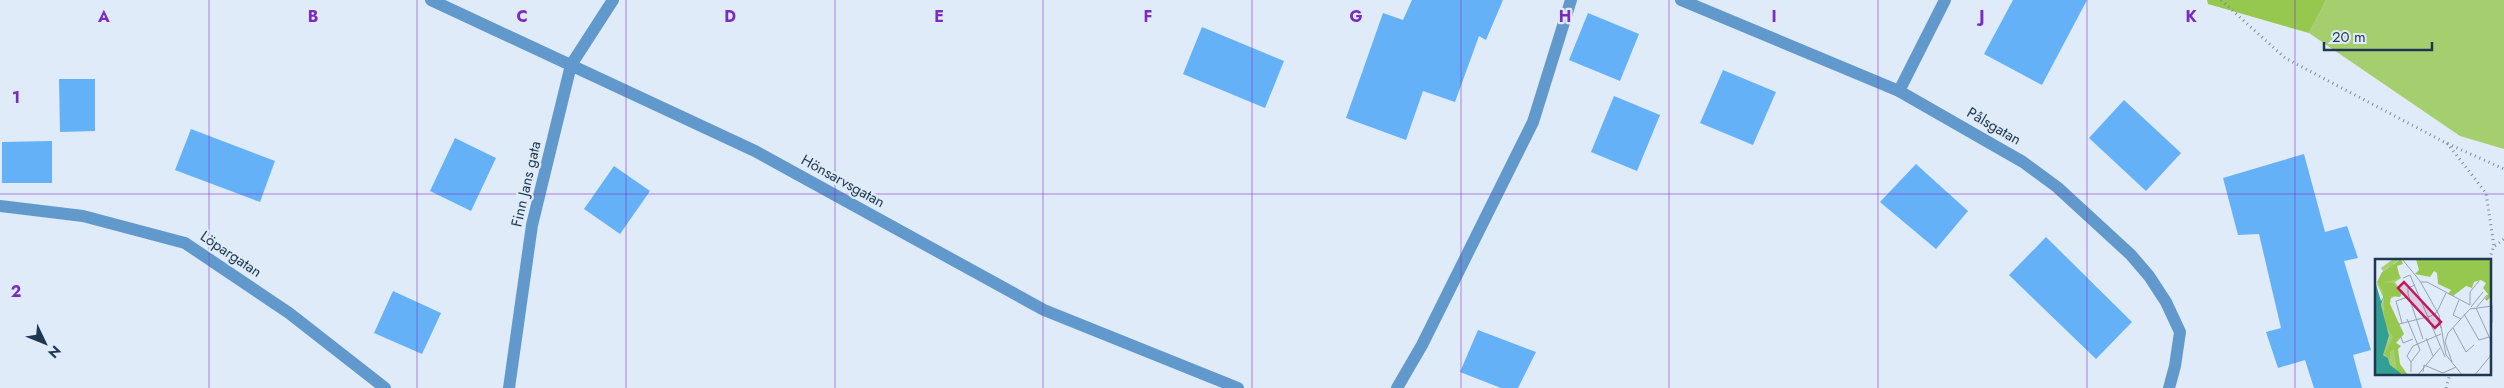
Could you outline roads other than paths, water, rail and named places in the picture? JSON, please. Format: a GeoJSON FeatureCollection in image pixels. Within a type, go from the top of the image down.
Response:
{"type":"FeatureCollection","features":[{"type":"Feature","properties":{"kind":"street","name":"Hönsarvsgatan"},"geometry":{"type":"LineString","coordinates":[[431,0],[756,151],[1044,310],[1238,388]]}},
{"type":"Feature","properties":{"kind":"street","name":"Finn Jans gata"},"geometry":{"type":"LineString","coordinates":[[509,388],[532,225],[571,65],[613,0]]}},
{"type":"Feature","properties":{"kind":"street"},"geometry":{"type":"LineString","coordinates":[[1397,388],[1422,345],[1533,122],[1570,0]]}},
{"type":"Feature","properties":{"kind":"street","name":"Pålsgatan"},"geometry":{"type":"LineString","coordinates":[[1681,0],[1899,91],[2023,162],[2057,187],[2137,262],[2166,302],[2180,332],[2175,366],[2169,388]]}},
{"type":"Feature","properties":{"kind":"street"},"geometry":{"type":"LineString","coordinates":[[1899,91],[1945,0]]}},
{"type":"Feature","properties":{"kind":"street","name":"Löpargatan"},"geometry":{"type":"LineString","coordinates":[[0,206],[82,216],[185,243],[289,313],[385,388]]}}]}
